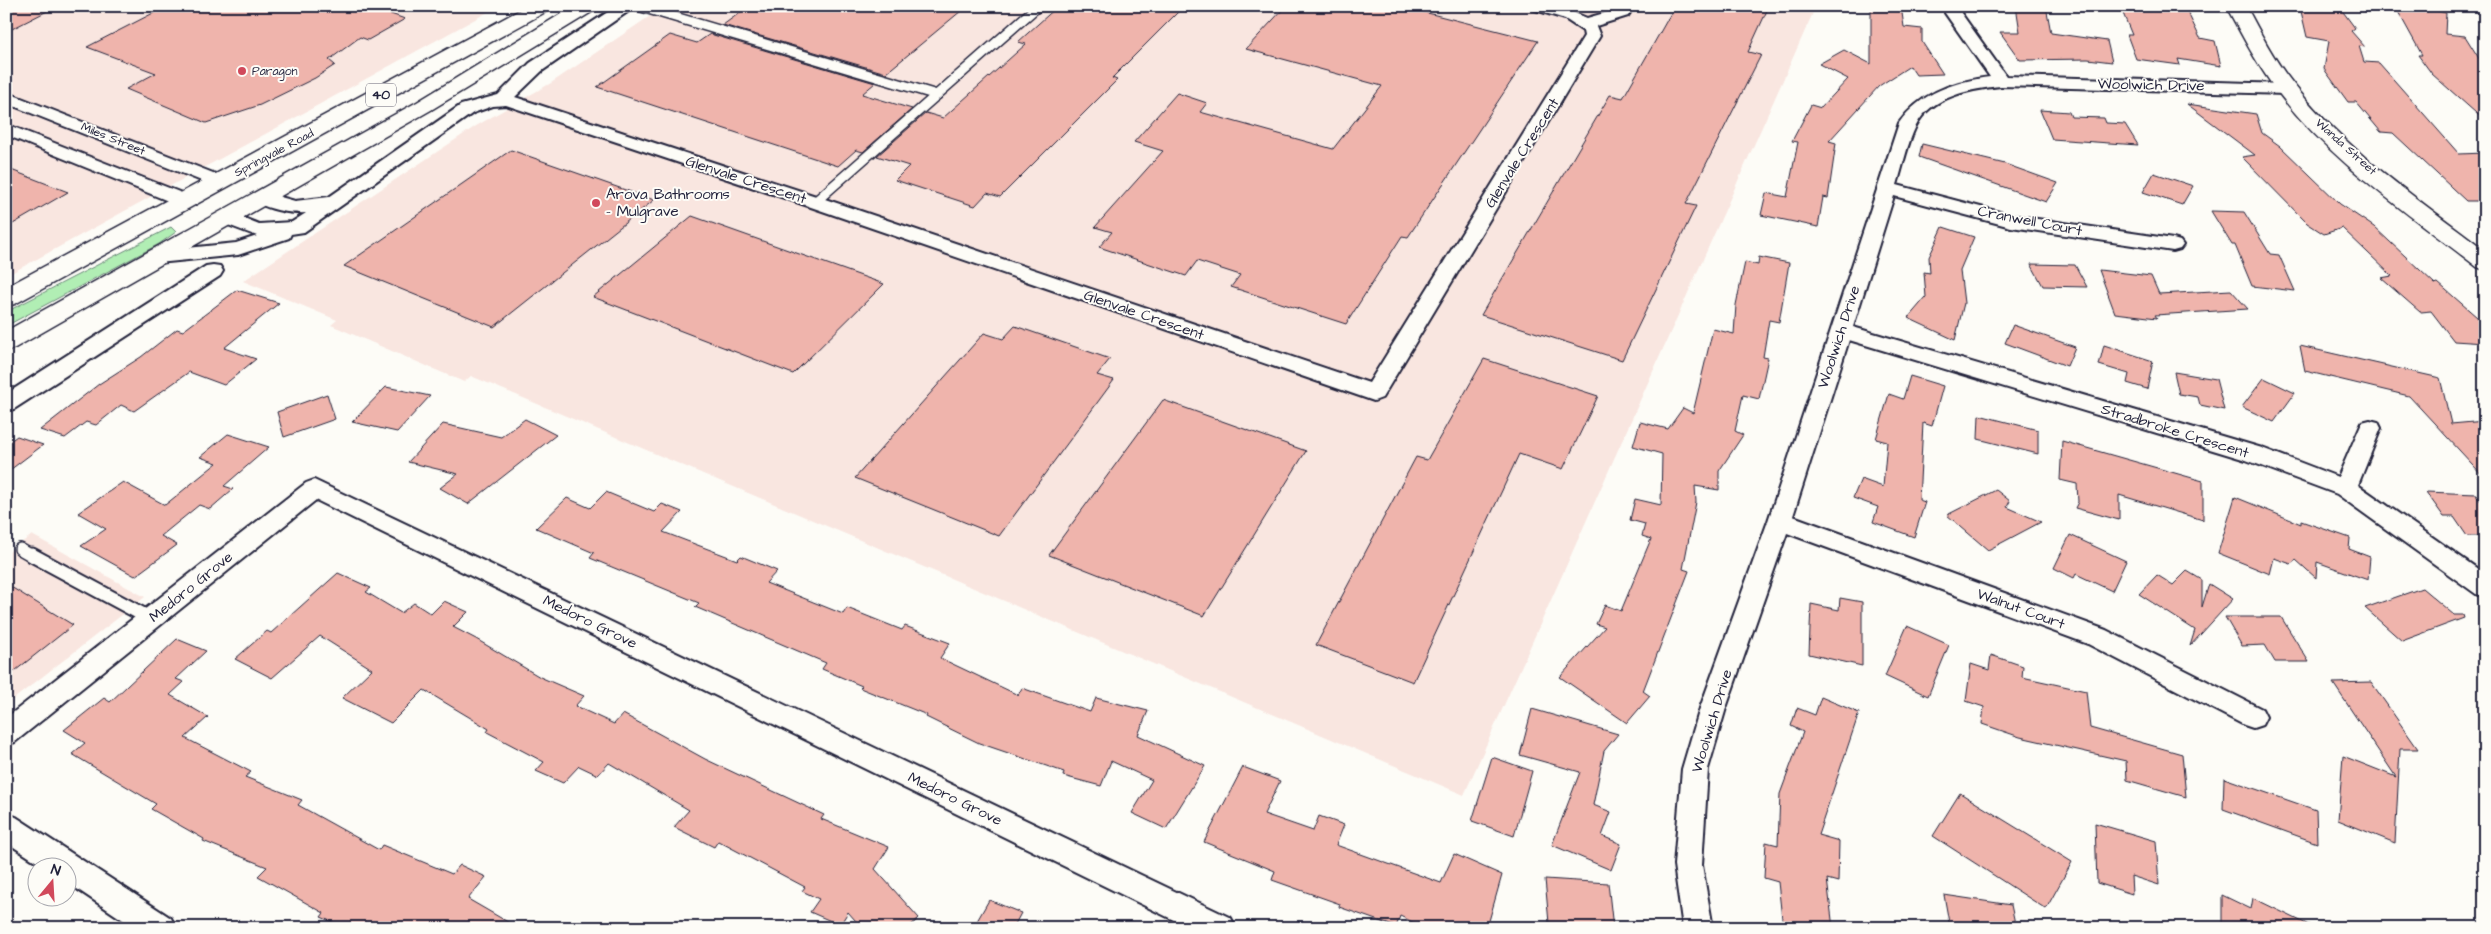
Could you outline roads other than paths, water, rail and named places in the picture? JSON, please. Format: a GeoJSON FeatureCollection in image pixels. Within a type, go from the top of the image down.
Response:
{"type":"FeatureCollection","features":[{"type":"Feature","properties":{"kind":"main road","name":"Springvale Road"},"geometry":{"type":"LineString","coordinates":[[6,298],[542,6]]}},
{"type":"Feature","properties":{"kind":"main road","name":"40"},"geometry":{"type":"LineString","coordinates":[[6,342],[424,106],[588,6]]}},
{"type":"Feature","properties":{"kind":"main road","name":"Wanda Street"},"geometry":{"type":"LineString","coordinates":[[2236,6],[2266,60],[2286,89],[2358,161],[2485,262]]}},
{"type":"Feature","properties":{"kind":"main road"},"geometry":{"type":"LineString","coordinates":[[220,182],[262,198]]}},
{"type":"Feature","properties":{"kind":"main road"},"geometry":{"type":"LineString","coordinates":[[185,201],[227,218]]}},
{"type":"Feature","properties":{"kind":"street"},"geometry":{"type":"LineString","coordinates":[[158,257],[247,247],[297,228],[467,109],[483,103],[503,100],[536,67],[628,6]]}},
{"type":"Feature","properties":{"kind":"street"},"geometry":{"type":"LineString","coordinates":[[1538,6],[1563,12],[1585,24],[1622,13]]}},
{"type":"Feature","properties":{"kind":"street"},"geometry":{"type":"LineString","coordinates":[[1953,6],[1953,13],[2001,81]]}},
{"type":"Feature","properties":{"kind":"street","name":"Glenvale Crescent"},"geometry":{"type":"LineString","coordinates":[[503,100],[815,202],[1374,393],[1590,40],[1593,32],[1585,24]]}},
{"type":"Feature","properties":{"kind":"street","name":"Woolwich Drive"},"geometry":{"type":"LineString","coordinates":[[1698,928],[1688,865],[1695,769],[1713,708],[1780,521],[1840,330],[1889,189],[1908,123],[1927,103],[1965,85],[2001,81],[2286,89]]}},
{"type":"Feature","properties":{"kind":"street","name":"Miles Street"},"geometry":{"type":"LineString","coordinates":[[6,97],[220,182]]}},
{"type":"Feature","properties":{"kind":"street"},"geometry":{"type":"LineString","coordinates":[[6,129],[185,201]]}},
{"type":"Feature","properties":{"kind":"street"},"geometry":{"type":"LineString","coordinates":[[83,160],[118,140]]}},
{"type":"Feature","properties":{"kind":"street","name":"Cranwell Court"},"geometry":{"type":"LineString","coordinates":[[1889,189],[2011,221],[2173,245]]}},
{"type":"Feature","properties":{"kind":"street"},"geometry":{"type":"LineString","coordinates":[[262,198],[294,208],[312,207],[341,197]]}},
{"type":"Feature","properties":{"kind":"street"},"geometry":{"type":"LineString","coordinates":[[227,218],[257,230],[297,228]]}},
{"type":"Feature","properties":{"kind":"street"},"geometry":{"type":"LineString","coordinates":[[6,404],[213,271]]}},
{"type":"Feature","properties":{"kind":"street","name":"Stradbroke Crescent"},"geometry":{"type":"LineString","coordinates":[[1840,330],[2254,454],[2345,488],[2485,587]]}},
{"type":"Feature","properties":{"kind":"street"},"geometry":{"type":"LineString","coordinates":[[2345,488],[2370,428]]}},
{"type":"Feature","properties":{"kind":"street","name":"Medoro Grove"},"geometry":{"type":"LineString","coordinates":[[6,734],[314,488],[1221,928]]}},
{"type":"Feature","properties":{"kind":"street","name":"Walnut Court"},"geometry":{"type":"LineString","coordinates":[[1780,521],[2097,637],[2254,717]]}},
{"type":"Feature","properties":{"kind":"street"},"geometry":{"type":"LineString","coordinates":[[6,826],[161,928]]}},
{"type":"Feature","properties":{"kind":"lane"},"geometry":{"type":"LineString","coordinates":[[638,6],[937,95]]}},
{"type":"Feature","properties":{"kind":"lane"},"geometry":{"type":"LineString","coordinates":[[815,202],[1038,6]]}},
{"type":"Feature","properties":{"kind":"lane"},"geometry":{"type":"LineString","coordinates":[[20,549],[151,619]]}},
{"type":"Feature","properties":{"kind":"place","name":"Paragon"},"geometry":{"type":"Point","coordinates":[242,71]}},
{"type":"Feature","properties":{"kind":"place","name":"Arova Bathrooms - Mulgrave"},"geometry":{"type":"Point","coordinates":[596,203]}}]}
